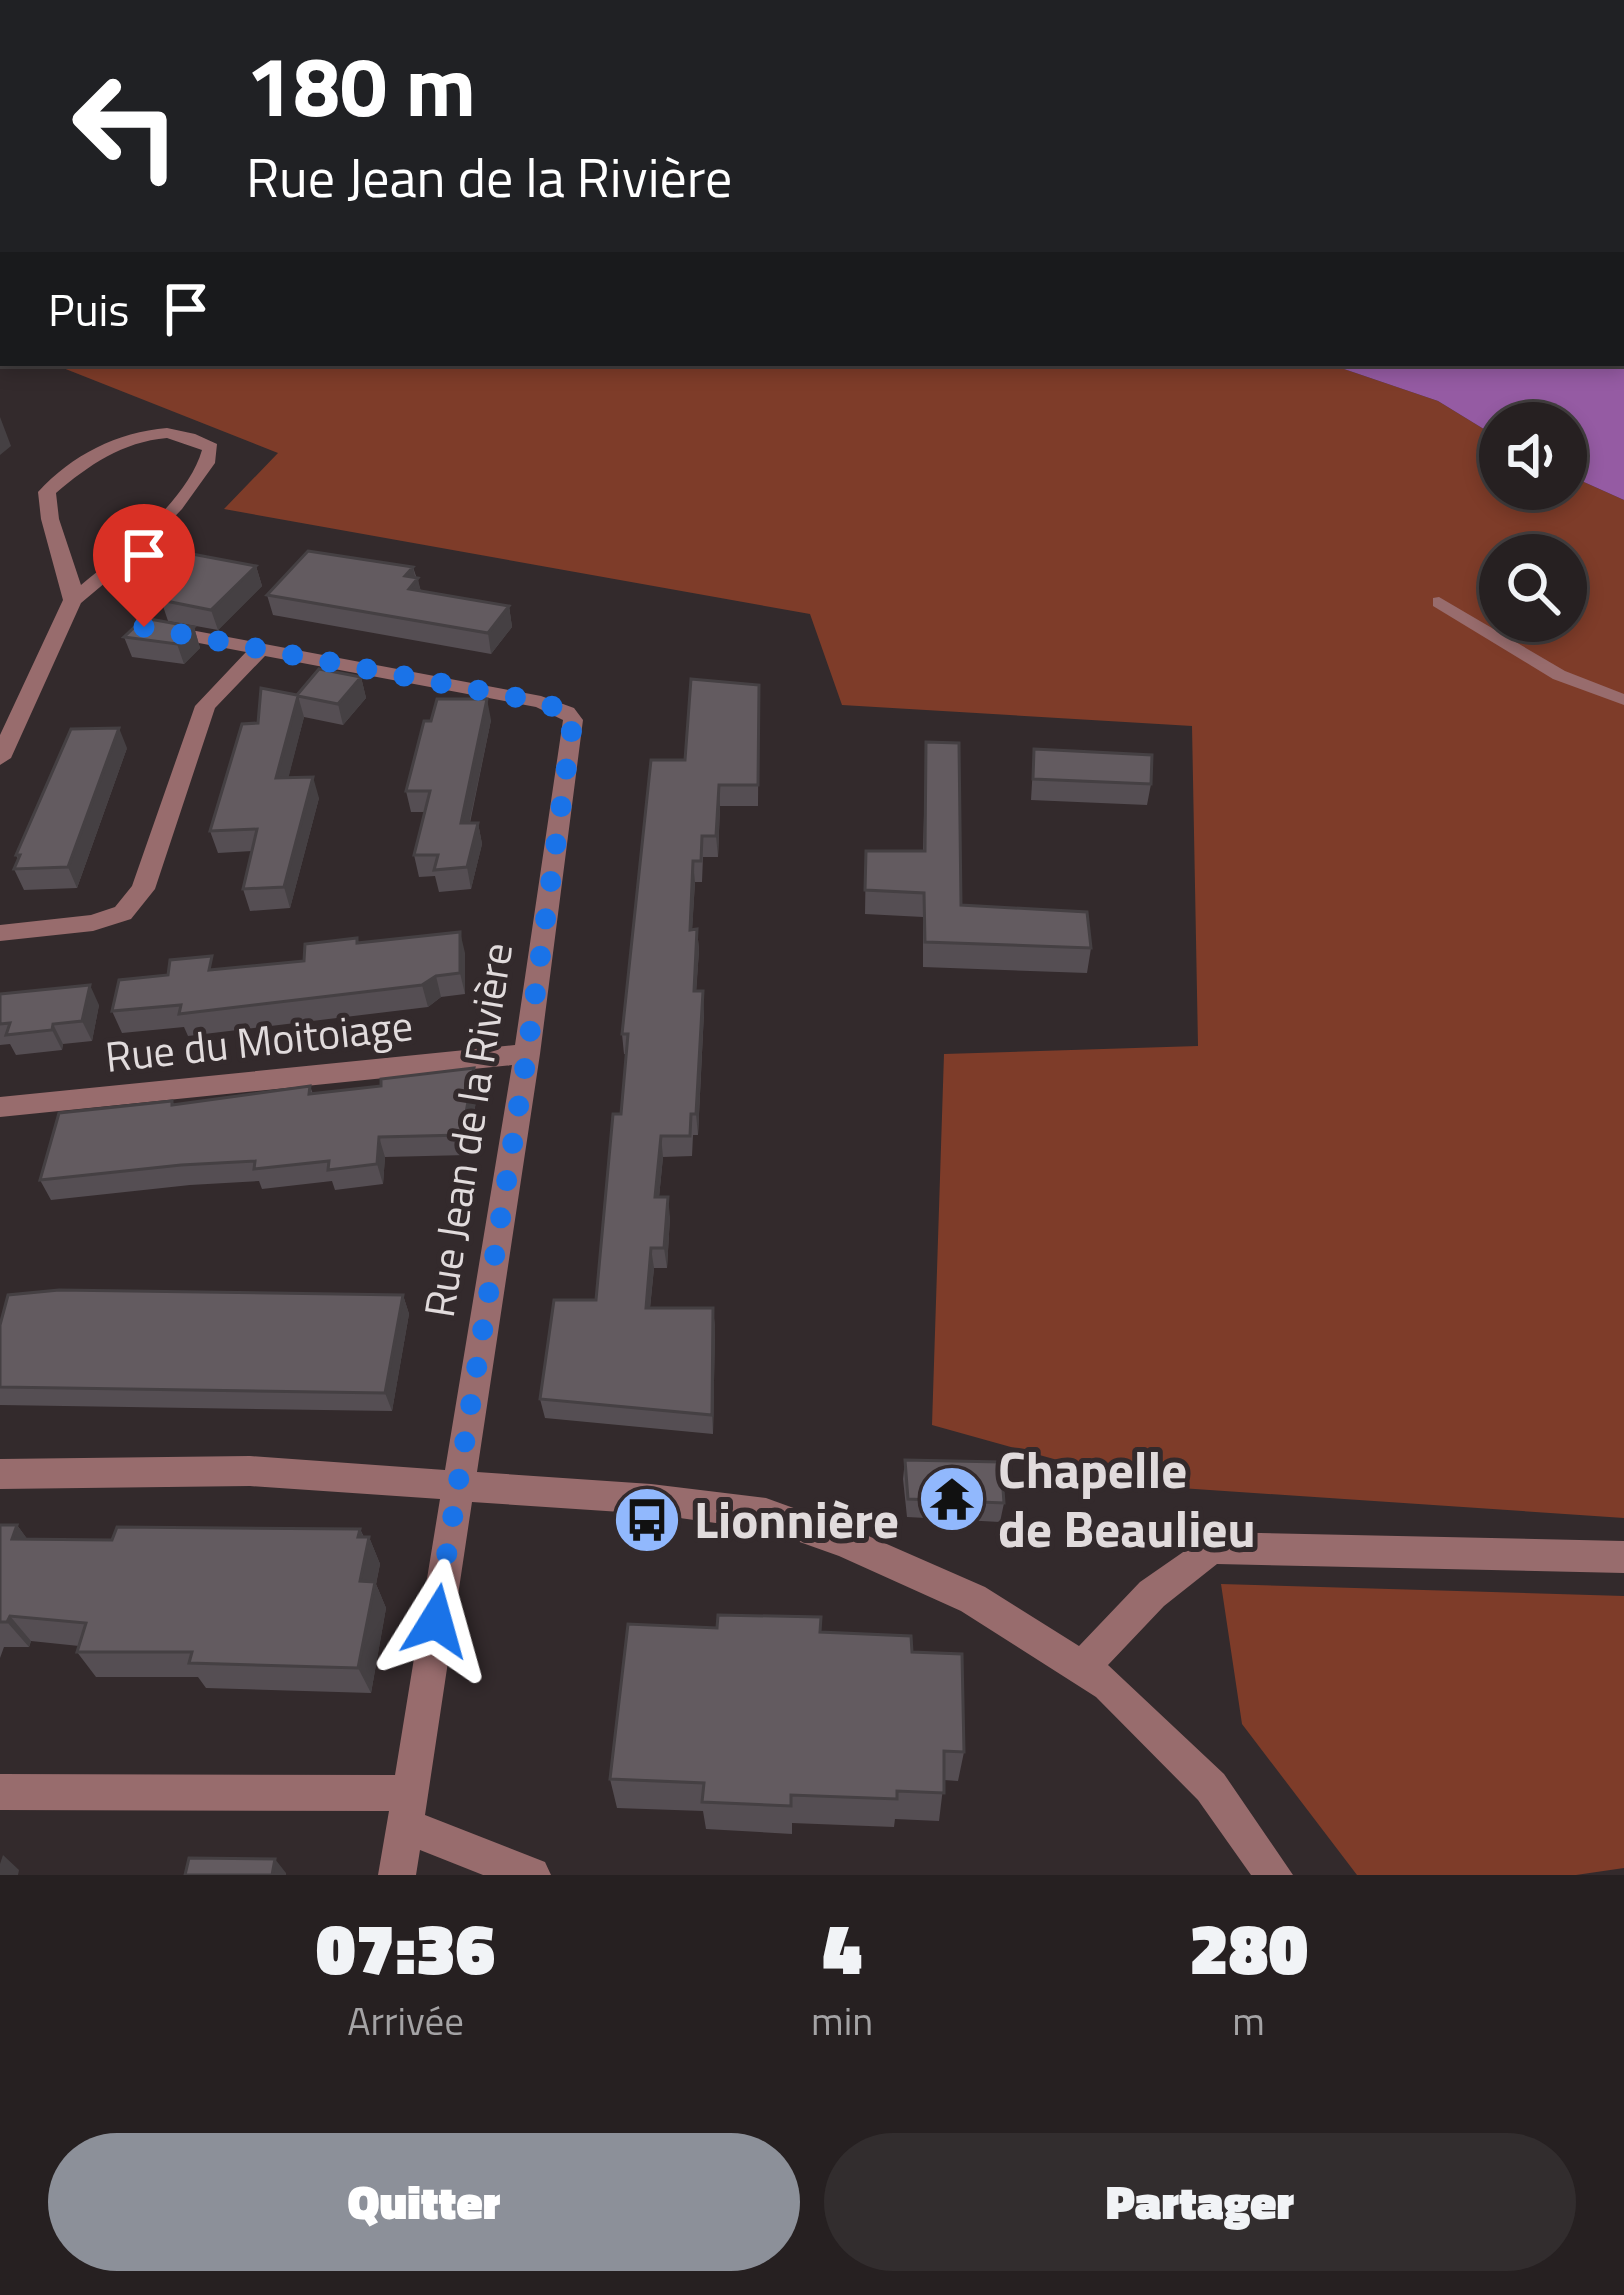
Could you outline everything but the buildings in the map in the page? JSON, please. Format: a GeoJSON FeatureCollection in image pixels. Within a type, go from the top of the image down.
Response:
{"type":"FeatureCollection","features":[{"type":"Feature","properties":{"kind":"street"},"geometry":{"type":"LineString","coordinates":[[0,758],[73,600],[106,577],[199,477],[212,458],[211,448],[197,439],[170,436],[126,440],[82,460],[47,492],[46,514],[64,550],[73,600]]}},
{"type":"Feature","properties":{"kind":"street","name":"Rue Jean de la Rivière"},"geometry":{"type":"LineString","coordinates":[[144,627],[541,702],[567,712],[573,720],[527,1054],[398,1875]]}},
{"type":"Feature","properties":{"kind":"street"},"geometry":{"type":"LineString","coordinates":[[0,933],[93,923],[124,913],[143,889],[205,706],[260,649]]}},
{"type":"Feature","properties":{"kind":"street","name":"Rue du Moitoiage"},"geometry":{"type":"LineString","coordinates":[[0,1107],[527,1054]]}},
{"type":"Feature","properties":{"kind":"street"},"geometry":{"type":"LineString","coordinates":[[0,1474],[250,1471],[651,1499],[766,1514],[845,1542],[973,1599],[1108,1685],[1211,1787],[1274,1875]]}},
{"type":"Feature","properties":{"kind":"street"},"geometry":{"type":"LineString","coordinates":[[1082,1669],[1152,1594],[1212,1548],[1624,1557]]}},
{"type":"Feature","properties":{"kind":"street"},"geometry":{"type":"LineString","coordinates":[[0,1792],[408,1809],[532,1875]]}},
{"type":"Feature","properties":{"kind":"lane"},"geometry":{"type":"LineString","coordinates":[[1439,602],[1559,675],[1624,700]]}},
{"type":"Feature","properties":{"kind":"shaded area"},"geometry":{"type":"Polygon","coordinates":[[[58,366],[1340,366],[1438,401],[1479,426],[1479,510],[1587,510],[1587,483],[1624,500],[1624,1518],[1151,1486],[932,1425],[944,1054],[1198,1046],[1192,726],[842,705],[810,614],[224,509],[278,453],[58,366]]]}},
{"type":"Feature","properties":{"kind":"shaded area"},"geometry":{"type":"Polygon","coordinates":[[[1340,366],[1624,366],[1624,500],[1587,483],[1587,402],[1479,402],[1479,426],[1438,401],[1340,366]]]}},
{"type":"Feature","properties":{"kind":"shaded area"},"geometry":{"type":"Polygon","coordinates":[[[1221,1584],[1624,1596],[1624,1868],[1576,1875],[1357,1875],[1242,1724],[1221,1584]]]}},
{"type":"Feature","properties":{"kind":"place","name":"Chapelle de Beaulieu"},"geometry":{"type":"Point","coordinates":[952,1499]}},
{"type":"Feature","properties":{"kind":"place","name":"Lionnière"},"geometry":{"type":"Point","coordinates":[647,1520]}},
{"type":"Feature","properties":{"kind":"route"},"geometry":{"type":"LineString","coordinates":[[144,627],[541,702],[567,712],[573,720],[527,1054],[436,1621]]}}]}
